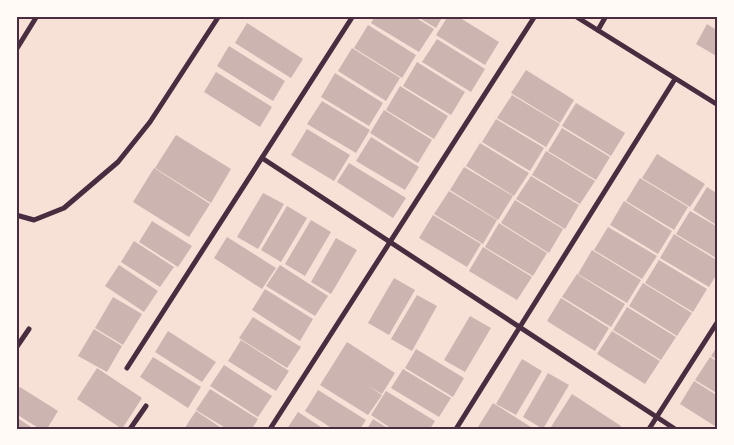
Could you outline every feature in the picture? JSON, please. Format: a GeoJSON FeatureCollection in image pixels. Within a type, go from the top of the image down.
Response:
{"type":"FeatureCollection","features":[{"type":"Feature","properties":{"kind":"street"},"geometry":{"type":"LineString","coordinates":[[16,50],[37,16]]}},
{"type":"Feature","properties":{"kind":"street"},"geometry":{"type":"LineString","coordinates":[[16,215],[34,220],[64,208],[118,162],[150,122],[219,16]]}},
{"type":"Feature","properties":{"kind":"street"},"geometry":{"type":"LineString","coordinates":[[127,368],[353,16]]}},
{"type":"Feature","properties":{"kind":"street"},"geometry":{"type":"LineString","coordinates":[[270,429],[535,16]]}},
{"type":"Feature","properties":{"kind":"street"},"geometry":{"type":"LineString","coordinates":[[574,16],[718,105]]}},
{"type":"Feature","properties":{"kind":"street"},"geometry":{"type":"LineString","coordinates":[[598,30],[606,16]]}},
{"type":"Feature","properties":{"kind":"street"},"geometry":{"type":"LineString","coordinates":[[456,429],[675,79]]}},
{"type":"Feature","properties":{"kind":"street"},"geometry":{"type":"LineString","coordinates":[[262,158],[675,429]]}},
{"type":"Feature","properties":{"kind":"street"},"geometry":{"type":"LineString","coordinates":[[649,429],[718,322]]}},
{"type":"Feature","properties":{"kind":"street"},"geometry":{"type":"LineString","coordinates":[[16,348],[29,328]]}},
{"type":"Feature","properties":{"kind":"street"},"geometry":{"type":"LineString","coordinates":[[130,429],[146,406]]}},
{"type":"Feature","properties":{"kind":"building"},"geometry":{"type":"Polygon","coordinates":[[[375,16],[413,16],[434,29],[419,52],[371,23],[375,16]]]}},
{"type":"Feature","properties":{"kind":"building"},"geometry":{"type":"Polygon","coordinates":[[[416,16],[443,16],[436,28],[416,16]]]}},
{"type":"Feature","properties":{"kind":"building"},"geometry":{"type":"Polygon","coordinates":[[[448,16],[457,16],[499,42],[485,65],[436,35],[448,16]]]}},
{"type":"Feature","properties":{"kind":"building"},"geometry":{"type":"Polygon","coordinates":[[[247,23],[303,59],[291,78],[235,43],[247,23]]]}},
{"type":"Feature","properties":{"kind":"building"},"geometry":{"type":"Polygon","coordinates":[[[707,24],[718,31],[718,57],[696,44],[707,24]]]}},
{"type":"Feature","properties":{"kind":"building"},"geometry":{"type":"Polygon","coordinates":[[[368,25],[416,55],[402,78],[354,48],[368,25]]]}},
{"type":"Feature","properties":{"kind":"building"},"geometry":{"type":"Polygon","coordinates":[[[437,39],[485,69],[471,92],[422,62],[437,39]]]}},
{"type":"Feature","properties":{"kind":"building"},"geometry":{"type":"Polygon","coordinates":[[[229,46],[285,81],[273,101],[217,66],[229,46]]]}},
{"type":"Feature","properties":{"kind":"building"},"geometry":{"type":"Polygon","coordinates":[[[352,48],[400,78],[386,101],[338,71],[352,48]]]}},
{"type":"Feature","properties":{"kind":"building"},"geometry":{"type":"Polygon","coordinates":[[[417,62],[465,92],[451,115],[403,86],[417,62]]]}},
{"type":"Feature","properties":{"kind":"building"},"geometry":{"type":"Polygon","coordinates":[[[526,70],[574,100],[560,123],[511,93],[526,70]]]}},
{"type":"Feature","properties":{"kind":"building"},"geometry":{"type":"Polygon","coordinates":[[[216,72],[272,107],[260,127],[204,92],[216,72]]]}},
{"type":"Feature","properties":{"kind":"building"},"geometry":{"type":"Polygon","coordinates":[[[335,73],[383,103],[369,126],[321,97],[335,73]]]}},
{"type":"Feature","properties":{"kind":"building"},"geometry":{"type":"Polygon","coordinates":[[[400,86],[448,116],[434,139],[386,110],[400,86]]]}},
{"type":"Feature","properties":{"kind":"building"},"geometry":{"type":"Polygon","coordinates":[[[512,95],[560,124],[546,147],[497,118],[512,95]]]}},
{"type":"Feature","properties":{"kind":"building"},"geometry":{"type":"Polygon","coordinates":[[[322,101],[370,130],[356,153],[307,124],[322,101]]]}},
{"type":"Feature","properties":{"kind":"building"},"geometry":{"type":"Polygon","coordinates":[[[576,103],[625,133],[611,156],[562,126],[576,103]]]}},
{"type":"Feature","properties":{"kind":"building"},"geometry":{"type":"Polygon","coordinates":[[[384,110],[432,140],[418,163],[370,133],[384,110]]]}},
{"type":"Feature","properties":{"kind":"building"},"geometry":{"type":"Polygon","coordinates":[[[496,119],[544,148],[530,171],[482,142],[496,119]]]}},
{"type":"Feature","properties":{"kind":"building"},"geometry":{"type":"Polygon","coordinates":[[[562,128],[610,157],[596,180],[548,151],[562,128]]]}},
{"type":"Feature","properties":{"kind":"building"},"geometry":{"type":"Polygon","coordinates":[[[307,129],[350,155],[334,181],[291,155],[307,129]]]}},
{"type":"Feature","properties":{"kind":"building"},"geometry":{"type":"Polygon","coordinates":[[[176,135],[231,169],[211,203],[155,168],[176,135]]]}},
{"type":"Feature","properties":{"kind":"building"},"geometry":{"type":"Polygon","coordinates":[[[371,137],[419,167],[405,190],[356,161],[371,137]]]}},
{"type":"Feature","properties":{"kind":"building"},"geometry":{"type":"Polygon","coordinates":[[[480,143],[529,173],[514,196],[466,166],[480,143]]]}},
{"type":"Feature","properties":{"kind":"building"},"geometry":{"type":"Polygon","coordinates":[[[546,151],[595,181],[580,204],[532,175],[546,151]]]}},
{"type":"Feature","properties":{"kind":"building"},"geometry":{"type":"Polygon","coordinates":[[[657,154],[705,184],[690,207],[642,178],[657,154]]]}},
{"type":"Feature","properties":{"kind":"building"},"geometry":{"type":"Polygon","coordinates":[[[349,163],[406,198],[393,218],[337,182],[349,163]]]}},
{"type":"Feature","properties":{"kind":"building"},"geometry":{"type":"Polygon","coordinates":[[[464,167],[513,196],[498,220],[450,190],[464,167]]]}},
{"type":"Feature","properties":{"kind":"building"},"geometry":{"type":"Polygon","coordinates":[[[154,168],[210,204],[189,237],[133,202],[154,168]]]}},
{"type":"Feature","properties":{"kind":"building"},"geometry":{"type":"Polygon","coordinates":[[[531,176],[579,205],[565,229],[516,199],[531,176]]]}},
{"type":"Feature","properties":{"kind":"building"},"geometry":{"type":"Polygon","coordinates":[[[640,178],[688,207],[674,230],[626,201],[640,178]]]}},
{"type":"Feature","properties":{"kind":"building"},"geometry":{"type":"Polygon","coordinates":[[[707,187],[718,194],[718,226],[693,210],[707,187]]]}},
{"type":"Feature","properties":{"kind":"building"},"geometry":{"type":"Polygon","coordinates":[[[449,191],[497,220],[483,244],[434,214],[449,191]]]}},
{"type":"Feature","properties":{"kind":"building"},"geometry":{"type":"Polygon","coordinates":[[[263,193],[284,204],[258,249],[237,237],[263,193]]]}},
{"type":"Feature","properties":{"kind":"building"},"geometry":{"type":"Polygon","coordinates":[[[515,200],[563,229],[549,253],[501,223],[515,200]]]}},
{"type":"Feature","properties":{"kind":"building"},"geometry":{"type":"Polygon","coordinates":[[[624,201],[672,231],[658,254],[610,225],[624,201]]]}},
{"type":"Feature","properties":{"kind":"building"},"geometry":{"type":"Polygon","coordinates":[[[287,206],[307,218],[281,262],[261,250],[287,206]]]}},
{"type":"Feature","properties":{"kind":"building"},"geometry":{"type":"Polygon","coordinates":[[[690,211],[718,227],[718,259],[676,234],[690,211]]]}},
{"type":"Feature","properties":{"kind":"building"},"geometry":{"type":"Polygon","coordinates":[[[433,215],[481,244],[467,267],[419,238],[433,215]]]}},
{"type":"Feature","properties":{"kind":"building"},"geometry":{"type":"Polygon","coordinates":[[[311,220],[331,232],[305,276],[285,264],[311,220]]]}},
{"type":"Feature","properties":{"kind":"building"},"geometry":{"type":"Polygon","coordinates":[[[152,221],[192,246],[178,267],[139,242],[152,221]]]}},
{"type":"Feature","properties":{"kind":"building"},"geometry":{"type":"Polygon","coordinates":[[[499,223],[547,253],[533,276],[485,247],[499,223]]]}},
{"type":"Feature","properties":{"kind":"building"},"geometry":{"type":"Polygon","coordinates":[[[608,227],[657,256],[642,279],[594,250],[608,227]]]}},
{"type":"Feature","properties":{"kind":"building"},"geometry":{"type":"Polygon","coordinates":[[[674,234],[718,261],[718,272],[709,287],[660,258],[674,234]]]}},
{"type":"Feature","properties":{"kind":"building"},"geometry":{"type":"Polygon","coordinates":[[[227,237],[276,268],[262,289],[214,258],[227,237]]]}},
{"type":"Feature","properties":{"kind":"building"},"geometry":{"type":"Polygon","coordinates":[[[336,238],[357,250],[331,294],[311,282],[336,238]]]}},
{"type":"Feature","properties":{"kind":"building"},"geometry":{"type":"Polygon","coordinates":[[[134,241],[174,267],[160,287],[121,262],[134,241]]]}},
{"type":"Feature","properties":{"kind":"building"},"geometry":{"type":"Polygon","coordinates":[[[483,247],[532,277],[517,300],[469,271],[483,247]]]}},
{"type":"Feature","properties":{"kind":"building"},"geometry":{"type":"Polygon","coordinates":[[[592,250],[641,280],[627,303],[578,274],[592,250]]]}},
{"type":"Feature","properties":{"kind":"building"},"geometry":{"type":"Polygon","coordinates":[[[659,260],[707,289],[693,312],[645,283],[659,260]]]}},
{"type":"Feature","properties":{"kind":"building"},"geometry":{"type":"Polygon","coordinates":[[[119,265],[158,291],[144,312],[105,286],[119,265]]]}},
{"type":"Feature","properties":{"kind":"building"},"geometry":{"type":"Polygon","coordinates":[[[280,265],[328,296],[315,316],[266,286],[280,265]]]}},
{"type":"Feature","properties":{"kind":"building"},"geometry":{"type":"Polygon","coordinates":[[[577,274],[625,304],[611,327],[562,297],[577,274]]]}},
{"type":"Feature","properties":{"kind":"building"},"geometry":{"type":"Polygon","coordinates":[[[394,278],[415,290],[389,335],[368,323],[394,278]]]}},
{"type":"Feature","properties":{"kind":"building"},"geometry":{"type":"Polygon","coordinates":[[[643,283],[692,313],[677,336],[629,306],[643,283]]]}},
{"type":"Feature","properties":{"kind":"building"},"geometry":{"type":"Polygon","coordinates":[[[265,289],[313,319],[300,341],[252,310],[265,289]]]}},
{"type":"Feature","properties":{"kind":"building"},"geometry":{"type":"Polygon","coordinates":[[[417,295],[437,306],[412,351],[391,339],[417,295]]]}},
{"type":"Feature","properties":{"kind":"building"},"geometry":{"type":"Polygon","coordinates":[[[113,297],[142,314],[123,345],[95,328],[113,297]]]}},
{"type":"Feature","properties":{"kind":"building"},"geometry":{"type":"Polygon","coordinates":[[[561,298],[609,328],[595,351],[547,321],[561,298]]]}},
{"type":"Feature","properties":{"kind":"building"},"geometry":{"type":"Polygon","coordinates":[[[627,307],[676,337],[661,360],[613,330],[627,307]]]}},
{"type":"Feature","properties":{"kind":"building"},"geometry":{"type":"Polygon","coordinates":[[[470,316],[491,328],[465,372],[444,360],[470,316]]]}},
{"type":"Feature","properties":{"kind":"building"},"geometry":{"type":"Polygon","coordinates":[[[253,317],[301,347],[287,368],[239,338],[253,317]]]}},
{"type":"Feature","properties":{"kind":"building"},"geometry":{"type":"Polygon","coordinates":[[[94,329],[122,346],[107,372],[78,356],[94,329]]]}},
{"type":"Feature","properties":{"kind":"building"},"geometry":{"type":"Polygon","coordinates":[[[168,331],[216,362],[202,382],[155,352],[168,331]]]}},
{"type":"Feature","properties":{"kind":"building"},"geometry":{"type":"Polygon","coordinates":[[[612,331],[660,361],[645,384],[597,354],[612,331]]]}},
{"type":"Feature","properties":{"kind":"building"},"geometry":{"type":"Polygon","coordinates":[[[241,340],[289,371],[276,391],[228,361],[241,340]]]}},
{"type":"Feature","properties":{"kind":"building"},"geometry":{"type":"Polygon","coordinates":[[[347,342],[395,373],[382,394],[368,386],[382,395],[368,415],[320,385],[347,342]]]}},
{"type":"Feature","properties":{"kind":"building"},"geometry":{"type":"Polygon","coordinates":[[[718,345],[718,360],[711,356],[718,345]]]}},
{"type":"Feature","properties":{"kind":"building"},"geometry":{"type":"Polygon","coordinates":[[[416,349],[464,378],[453,397],[405,368],[416,349]]]}},
{"type":"Feature","properties":{"kind":"building"},"geometry":{"type":"Polygon","coordinates":[[[153,357],[201,387],[188,408],[140,377],[153,357]]]}},
{"type":"Feature","properties":{"kind":"building"},"geometry":{"type":"Polygon","coordinates":[[[710,357],[718,362],[718,394],[695,380],[710,357]]]}},
{"type":"Feature","properties":{"kind":"building"},"geometry":{"type":"Polygon","coordinates":[[[522,359],[542,371],[516,415],[496,404],[522,359]]]}},
{"type":"Feature","properties":{"kind":"building"},"geometry":{"type":"Polygon","coordinates":[[[224,365],[272,396],[258,417],[210,386],[224,365]]]}},
{"type":"Feature","properties":{"kind":"building"},"geometry":{"type":"Polygon","coordinates":[[[97,368],[142,398],[122,429],[77,399],[97,368]]]}},
{"type":"Feature","properties":{"kind":"building"},"geometry":{"type":"Polygon","coordinates":[[[403,369],[451,398],[439,417],[391,388],[403,369]]]}},
{"type":"Feature","properties":{"kind":"building"},"geometry":{"type":"Polygon","coordinates":[[[548,373],[569,385],[543,429],[523,417],[548,373]]]}},
{"type":"Feature","properties":{"kind":"building"},"geometry":{"type":"Polygon","coordinates":[[[694,381],[718,396],[718,428],[680,404],[694,381]]]}},
{"type":"Feature","properties":{"kind":"building"},"geometry":{"type":"Polygon","coordinates":[[[20,387],[58,411],[47,429],[40,429],[16,414],[16,394],[20,387]]]}},
{"type":"Feature","properties":{"kind":"building"},"geometry":{"type":"Polygon","coordinates":[[[210,389],[258,419],[252,429],[227,429],[196,410],[210,389]]]}},
{"type":"Feature","properties":{"kind":"building"},"geometry":{"type":"Polygon","coordinates":[[[318,390],[366,420],[360,429],[333,429],[305,411],[318,390]]]}},
{"type":"Feature","properties":{"kind":"building"},"geometry":{"type":"Polygon","coordinates":[[[386,391],[435,421],[430,429],[392,429],[371,415],[386,391]]]}},
{"type":"Feature","properties":{"kind":"building"},"geometry":{"type":"Polygon","coordinates":[[[572,394],[621,426],[619,429],[554,429],[551,427],[572,394]]]}},
{"type":"Feature","properties":{"kind":"building"},"geometry":{"type":"Polygon","coordinates":[[[493,403],[534,429],[481,429],[478,427],[493,403]]]}},
{"type":"Feature","properties":{"kind":"building"},"geometry":{"type":"Polygon","coordinates":[[[196,411],[223,429],[184,429],[196,411]]]}},
{"type":"Feature","properties":{"kind":"building"},"geometry":{"type":"Polygon","coordinates":[[[298,412],[324,429],[287,429],[298,412]]]}},
{"type":"Feature","properties":{"kind":"building"},"geometry":{"type":"Polygon","coordinates":[[[16,417],[34,429],[16,429],[16,417]]]}},
{"type":"Feature","properties":{"kind":"building"},"geometry":{"type":"Polygon","coordinates":[[[373,419],[389,429],[367,429],[373,419]]]}}]}
